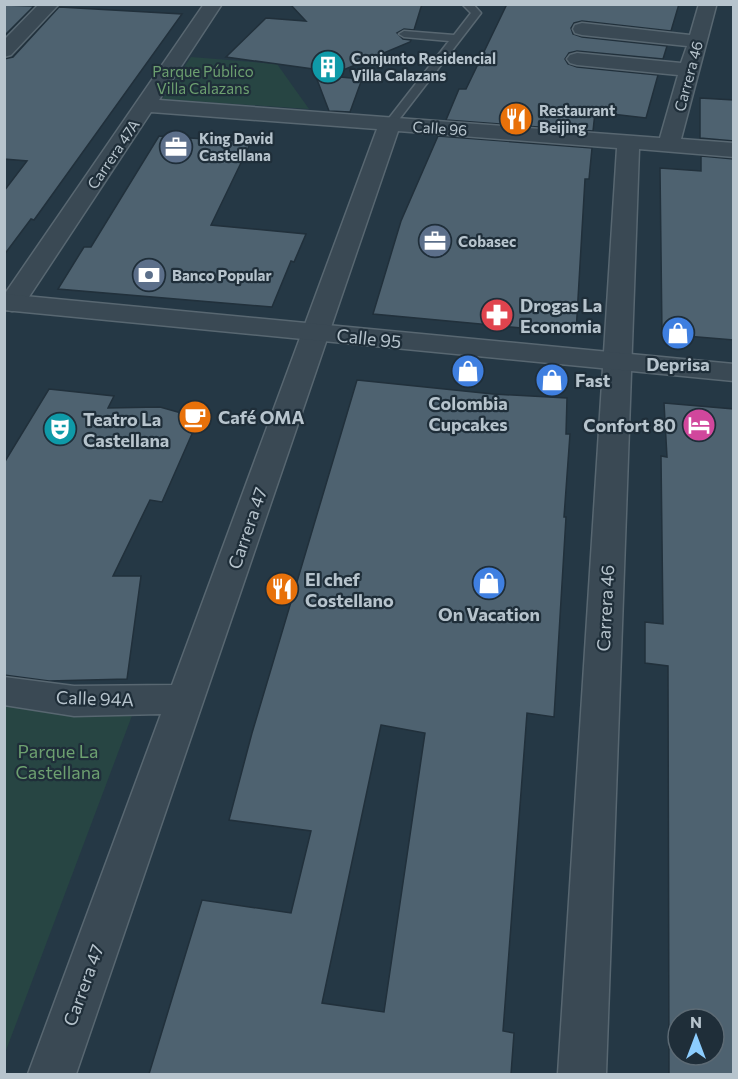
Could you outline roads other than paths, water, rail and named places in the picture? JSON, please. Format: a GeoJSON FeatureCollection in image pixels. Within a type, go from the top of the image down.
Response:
{"type":"FeatureCollection","features":[{"type":"Feature","properties":{"kind":"street"},"geometry":{"type":"LineString","coordinates":[[4,51],[50,4]]}},
{"type":"Feature","properties":{"kind":"street","name":"Carrera 47A"},"geometry":{"type":"LineString","coordinates":[[10,297],[146,105],[213,4]]}},
{"type":"Feature","properties":{"kind":"street","name":"Carrera 46"},"geometry":{"type":"LineString","coordinates":[[669,145],[707,6]]}},
{"type":"Feature","properties":{"kind":"street"},"geometry":{"type":"LineString","coordinates":[[582,29],[697,41]]}},
{"type":"Feature","properties":{"kind":"street"},"geometry":{"type":"LineString","coordinates":[[576,59],[689,70]]}},
{"type":"Feature","properties":{"kind":"street","name":"Calle 96"},"geometry":{"type":"LineString","coordinates":[[146,105],[734,150]]}},
{"type":"Feature","properties":{"kind":"street","name":"Carrera 47"},"geometry":{"type":"LineString","coordinates":[[52,1074],[316,326],[390,124]]}},
{"type":"Feature","properties":{"kind":"street","name":"Carrera 46"},"geometry":{"type":"LineString","coordinates":[[582,1074],[628,142]]}},
{"type":"Feature","properties":{"kind":"street","name":"Calle 95"},"geometry":{"type":"LineString","coordinates":[[10,297],[617,355],[734,373]]}},
{"type":"Feature","properties":{"kind":"street","name":"Calle 95"},"geometry":{"type":"LineString","coordinates":[[617,355],[734,358]]}},
{"type":"Feature","properties":{"kind":"street","name":"Calle 94A"},"geometry":{"type":"LineString","coordinates":[[4,690],[74,701],[185,699]]}},
{"type":"Feature","properties":{"kind":"lane","name":"Carrera 47"},"geometry":{"type":"LineString","coordinates":[[390,124],[476,13],[467,4]]}},
{"type":"Feature","properties":{"kind":"lane"},"geometry":{"type":"LineString","coordinates":[[404,34],[457,38]]}},
{"type":"Feature","properties":{"kind":"place","name":"Conjunto Residencial Villa Calazans"},"geometry":{"type":"Point","coordinates":[328,67]}},
{"type":"Feature","properties":{"kind":"place","name":"Restaurant Beijing"},"geometry":{"type":"Point","coordinates":[516,119]}},
{"type":"Feature","properties":{"kind":"place","name":"King David Castellana"},"geometry":{"type":"Point","coordinates":[176,147]}},
{"type":"Feature","properties":{"kind":"place","name":"Cobasec"},"geometry":{"type":"Point","coordinates":[435,241]}},
{"type":"Feature","properties":{"kind":"place","name":"Banco Popular"},"geometry":{"type":"Point","coordinates":[149,275]}},
{"type":"Feature","properties":{"kind":"place","name":"Drogas La Economia"},"geometry":{"type":"Point","coordinates":[497,315]}},
{"type":"Feature","properties":{"kind":"place","name":"Deprisa"},"geometry":{"type":"Point","coordinates":[678,333]}},
{"type":"Feature","properties":{"kind":"place","name":"Colombia Cupcakes"},"geometry":{"type":"Point","coordinates":[468,371]}},
{"type":"Feature","properties":{"kind":"place","name":"Fast"},"geometry":{"type":"Point","coordinates":[552,380]}},
{"type":"Feature","properties":{"kind":"place","name":"Café OMA"},"geometry":{"type":"Point","coordinates":[195,417]}},
{"type":"Feature","properties":{"kind":"place","name":"Confort 80"},"geometry":{"type":"Point","coordinates":[699,425]}},
{"type":"Feature","properties":{"kind":"place","name":"Teatro La Castellana"},"geometry":{"type":"Point","coordinates":[60,429]}},
{"type":"Feature","properties":{"kind":"place","name":"On Vacation"},"geometry":{"type":"Point","coordinates":[489,583]}},
{"type":"Feature","properties":{"kind":"place","name":"El chef Costellano"},"geometry":{"type":"Point","coordinates":[282,589]}},
{"type":"Feature","properties":{"kind":"park label","name":"Parque Público Villa Calazans"},"geometry":{"type":"Point","coordinates":[203,80]}},
{"type":"Feature","properties":{"kind":"park label","name":"Parque La Castellana"},"geometry":{"type":"Point","coordinates":[58,762]}}]}
